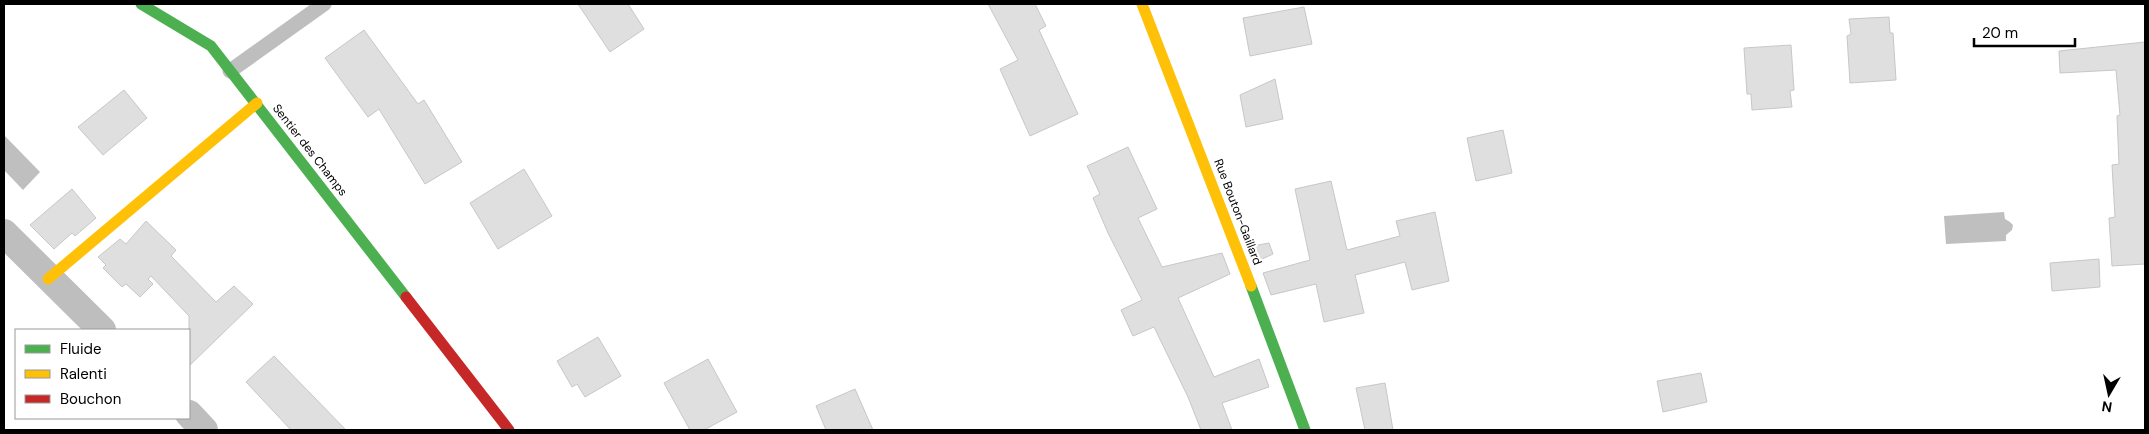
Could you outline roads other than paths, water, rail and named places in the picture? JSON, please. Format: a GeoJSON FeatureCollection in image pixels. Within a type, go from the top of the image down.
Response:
{"type":"FeatureCollection","features":[{"type":"Feature","properties":{"kind":"street"},"geometry":{"type":"LineString","coordinates":[[141,4],[211,46],[257,103]]}},
{"type":"Feature","properties":{"kind":"street","name":"Rue Bouton-Gaillard"},"geometry":{"type":"LineString","coordinates":[[1142,4],[1305,430]]}},
{"type":"Feature","properties":{"kind":"street","name":"Sentier des Champs"},"geometry":{"type":"LineString","coordinates":[[48,279],[257,103],[509,430]]}},
{"type":"Feature","properties":{"kind":"street"},"geometry":{"type":"LineString","coordinates":[[4,234],[101,329]]}},
{"type":"Feature","properties":{"kind":"street"},"geometry":{"type":"LineString","coordinates":[[190,415],[204,430]]}},
{"type":"Feature","properties":{"kind":"lane"},"geometry":{"type":"LineString","coordinates":[[230,71],[324,4]]}}]}
